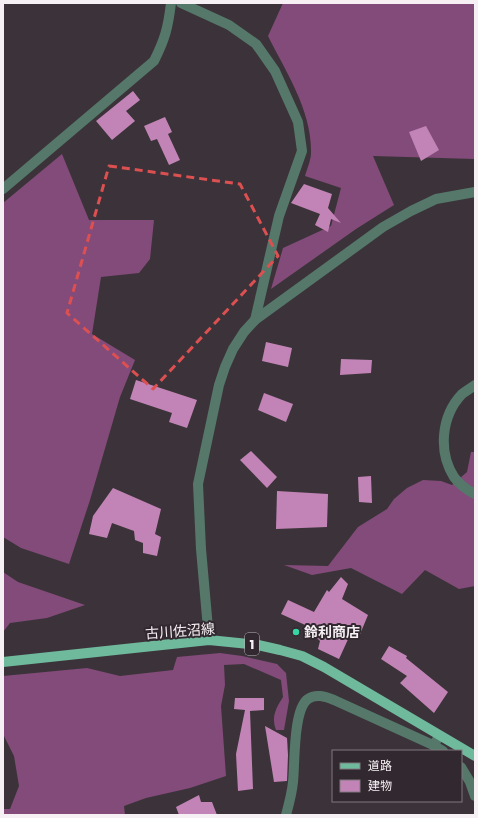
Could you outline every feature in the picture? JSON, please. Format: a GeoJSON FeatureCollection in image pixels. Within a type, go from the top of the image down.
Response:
{"type":"FeatureCollection","features":[{"type":"Feature","properties":{"kind":"main road","name":"古川佐沼線"},"geometry":{"type":"LineString","coordinates":[[3,662],[210,640],[258,645],[302,656],[324,667],[475,756]]}},
{"type":"Feature","properties":{"kind":"street"},"geometry":{"type":"LineString","coordinates":[[3,189],[154,61],[165,39],[169,24],[171,3]]}},
{"type":"Feature","properties":{"kind":"street"},"geometry":{"type":"LineString","coordinates":[[181,3],[229,25],[256,44],[275,71],[298,122],[302,151],[279,216],[255,320]]}},
{"type":"Feature","properties":{"kind":"street"},"geometry":{"type":"LineString","coordinates":[[210,640],[201,549],[198,484],[219,385],[233,349],[244,332],[255,320],[383,227],[411,211],[436,200],[475,192]]}},
{"type":"Feature","properties":{"kind":"street"},"geometry":{"type":"LineString","coordinates":[[475,386],[463,394],[452,410],[445,426],[443,440],[447,462],[455,478],[464,487],[475,494]]}},
{"type":"Feature","properties":{"kind":"street"},"geometry":{"type":"LineString","coordinates":[[286,815],[290,803],[293,783],[297,720],[302,705],[307,699],[315,696],[334,700],[433,745],[440,750]]}},
{"type":"Feature","properties":{"kind":"street"},"geometry":{"type":"LineString","coordinates":[[433,745],[440,736]]}},
{"type":"Feature","properties":{"kind":"street"},"geometry":{"type":"LineString","coordinates":[[462,769],[470,782],[475,796]]}},
{"type":"Feature","properties":{"kind":"highlighted area"},"geometry":{"type":"Polygon","coordinates":[[[109,166],[240,184],[278,256],[153,389],[67,313],[109,166]]]}},
{"type":"Feature","properties":{"kind":"shaded area"},"geometry":{"type":"Polygon","coordinates":[[[283,3],[475,3],[475,159],[373,156],[394,205],[356,229],[271,289],[283,248],[331,226],[341,188],[305,176],[310,162],[311,153],[307,122],[297,92],[268,36],[283,3]]]}},
{"type":"Feature","properties":{"kind":"shaded area"},"geometry":{"type":"Polygon","coordinates":[[[62,154],[89,220],[154,220],[150,259],[139,273],[101,277],[92,334],[135,360],[120,397],[90,500],[69,564],[21,548],[3,537],[3,203],[62,154]]]}},
{"type":"Feature","properties":{"kind":"shaded area"},"geometry":{"type":"Polygon","coordinates":[[[471,452],[475,452],[475,586],[459,589],[425,570],[402,594],[351,568],[312,575],[284,565],[328,566],[358,527],[387,509],[394,499],[407,488],[423,480],[441,481],[452,485],[467,472],[471,452]]]}},
{"type":"Feature","properties":{"kind":"shaded area"},"geometry":{"type":"Polygon","coordinates":[[[3,572],[18,582],[85,605],[47,618],[10,623],[3,632],[3,572]]]}},
{"type":"Feature","properties":{"kind":"shaded area"},"geometry":{"type":"Polygon","coordinates":[[[220,653],[242,656],[277,664],[286,673],[289,701],[284,730],[276,730],[274,717],[278,705],[283,697],[281,680],[244,664],[224,665],[225,685],[221,706],[226,776],[190,788],[146,798],[124,806],[125,815],[3,815],[3,809],[10,809],[19,786],[14,756],[3,734],[3,676],[87,668],[120,676],[173,670],[177,657],[220,653]]]}},
{"type":"Feature","properties":{"kind":"building"},"geometry":{"type":"Polygon","coordinates":[[[133,91],[140,100],[126,111],[135,121],[112,140],[96,121],[133,91]]]}},
{"type":"Feature","properties":{"kind":"building"},"geometry":{"type":"Polygon","coordinates":[[[165,117],[172,132],[168,134],[180,160],[169,165],[157,139],[151,141],[144,126],[165,117]]]}},
{"type":"Feature","properties":{"kind":"building"},"geometry":{"type":"Polygon","coordinates":[[[426,126],[439,150],[421,161],[409,132],[426,126]]]}},
{"type":"Feature","properties":{"kind":"building"},"geometry":{"type":"Polygon","coordinates":[[[304,184],[332,194],[328,208],[341,223],[331,219],[328,232],[315,225],[320,214],[291,203],[304,184]]]}},
{"type":"Feature","properties":{"kind":"building"},"geometry":{"type":"Polygon","coordinates":[[[266,342],[292,348],[288,367],[262,361],[266,342]]]}},
{"type":"Feature","properties":{"kind":"building"},"geometry":{"type":"Polygon","coordinates":[[[341,359],[372,360],[371,373],[340,375],[341,359]]]}},
{"type":"Feature","properties":{"kind":"building"},"geometry":{"type":"Polygon","coordinates":[[[136,380],[197,400],[187,428],[169,422],[172,413],[130,399],[136,380]]]}},
{"type":"Feature","properties":{"kind":"building"},"geometry":{"type":"Polygon","coordinates":[[[264,393],[293,404],[286,422],[258,410],[264,393]]]}},
{"type":"Feature","properties":{"kind":"building"},"geometry":{"type":"Polygon","coordinates":[[[251,451],[277,477],[267,488],[240,460],[251,451]]]}},
{"type":"Feature","properties":{"kind":"building"},"geometry":{"type":"Polygon","coordinates":[[[371,476],[372,503],[359,502],[358,477],[371,476]]]}},
{"type":"Feature","properties":{"kind":"building"},"geometry":{"type":"Polygon","coordinates":[[[113,488],[161,509],[155,534],[161,537],[157,556],[143,553],[143,543],[135,540],[134,531],[112,523],[107,538],[89,534],[93,516],[113,488]]]}},
{"type":"Feature","properties":{"kind":"building"},"geometry":{"type":"Polygon","coordinates":[[[277,491],[328,494],[327,527],[276,529],[277,491]]]}},
{"type":"Feature","properties":{"kind":"building"},"geometry":{"type":"Polygon","coordinates":[[[341,577],[348,584],[342,599],[368,615],[358,639],[350,635],[339,659],[318,649],[320,641],[312,633],[314,629],[281,614],[288,600],[314,612],[327,590],[329,592],[341,577]]]}},
{"type":"Feature","properties":{"kind":"building"},"geometry":{"type":"Polygon","coordinates":[[[389,646],[407,656],[406,658],[448,692],[434,713],[400,683],[407,676],[381,659],[389,646]]]}},
{"type":"Feature","properties":{"kind":"building"},"geometry":{"type":"Polygon","coordinates":[[[235,698],[264,698],[264,710],[250,711],[253,789],[238,791],[236,754],[245,710],[234,709],[235,698]]]}},
{"type":"Feature","properties":{"kind":"building"},"geometry":{"type":"Polygon","coordinates":[[[265,726],[287,738],[287,781],[274,782],[265,726]]]}},
{"type":"Feature","properties":{"kind":"building"},"geometry":{"type":"Polygon","coordinates":[[[199,795],[201,802],[212,802],[217,815],[179,815],[176,807],[199,795]]]}},
{"type":"Feature","properties":{"kind":"place","name":"鈴利商店"},"geometry":{"type":"Point","coordinates":[296,632]}}]}
